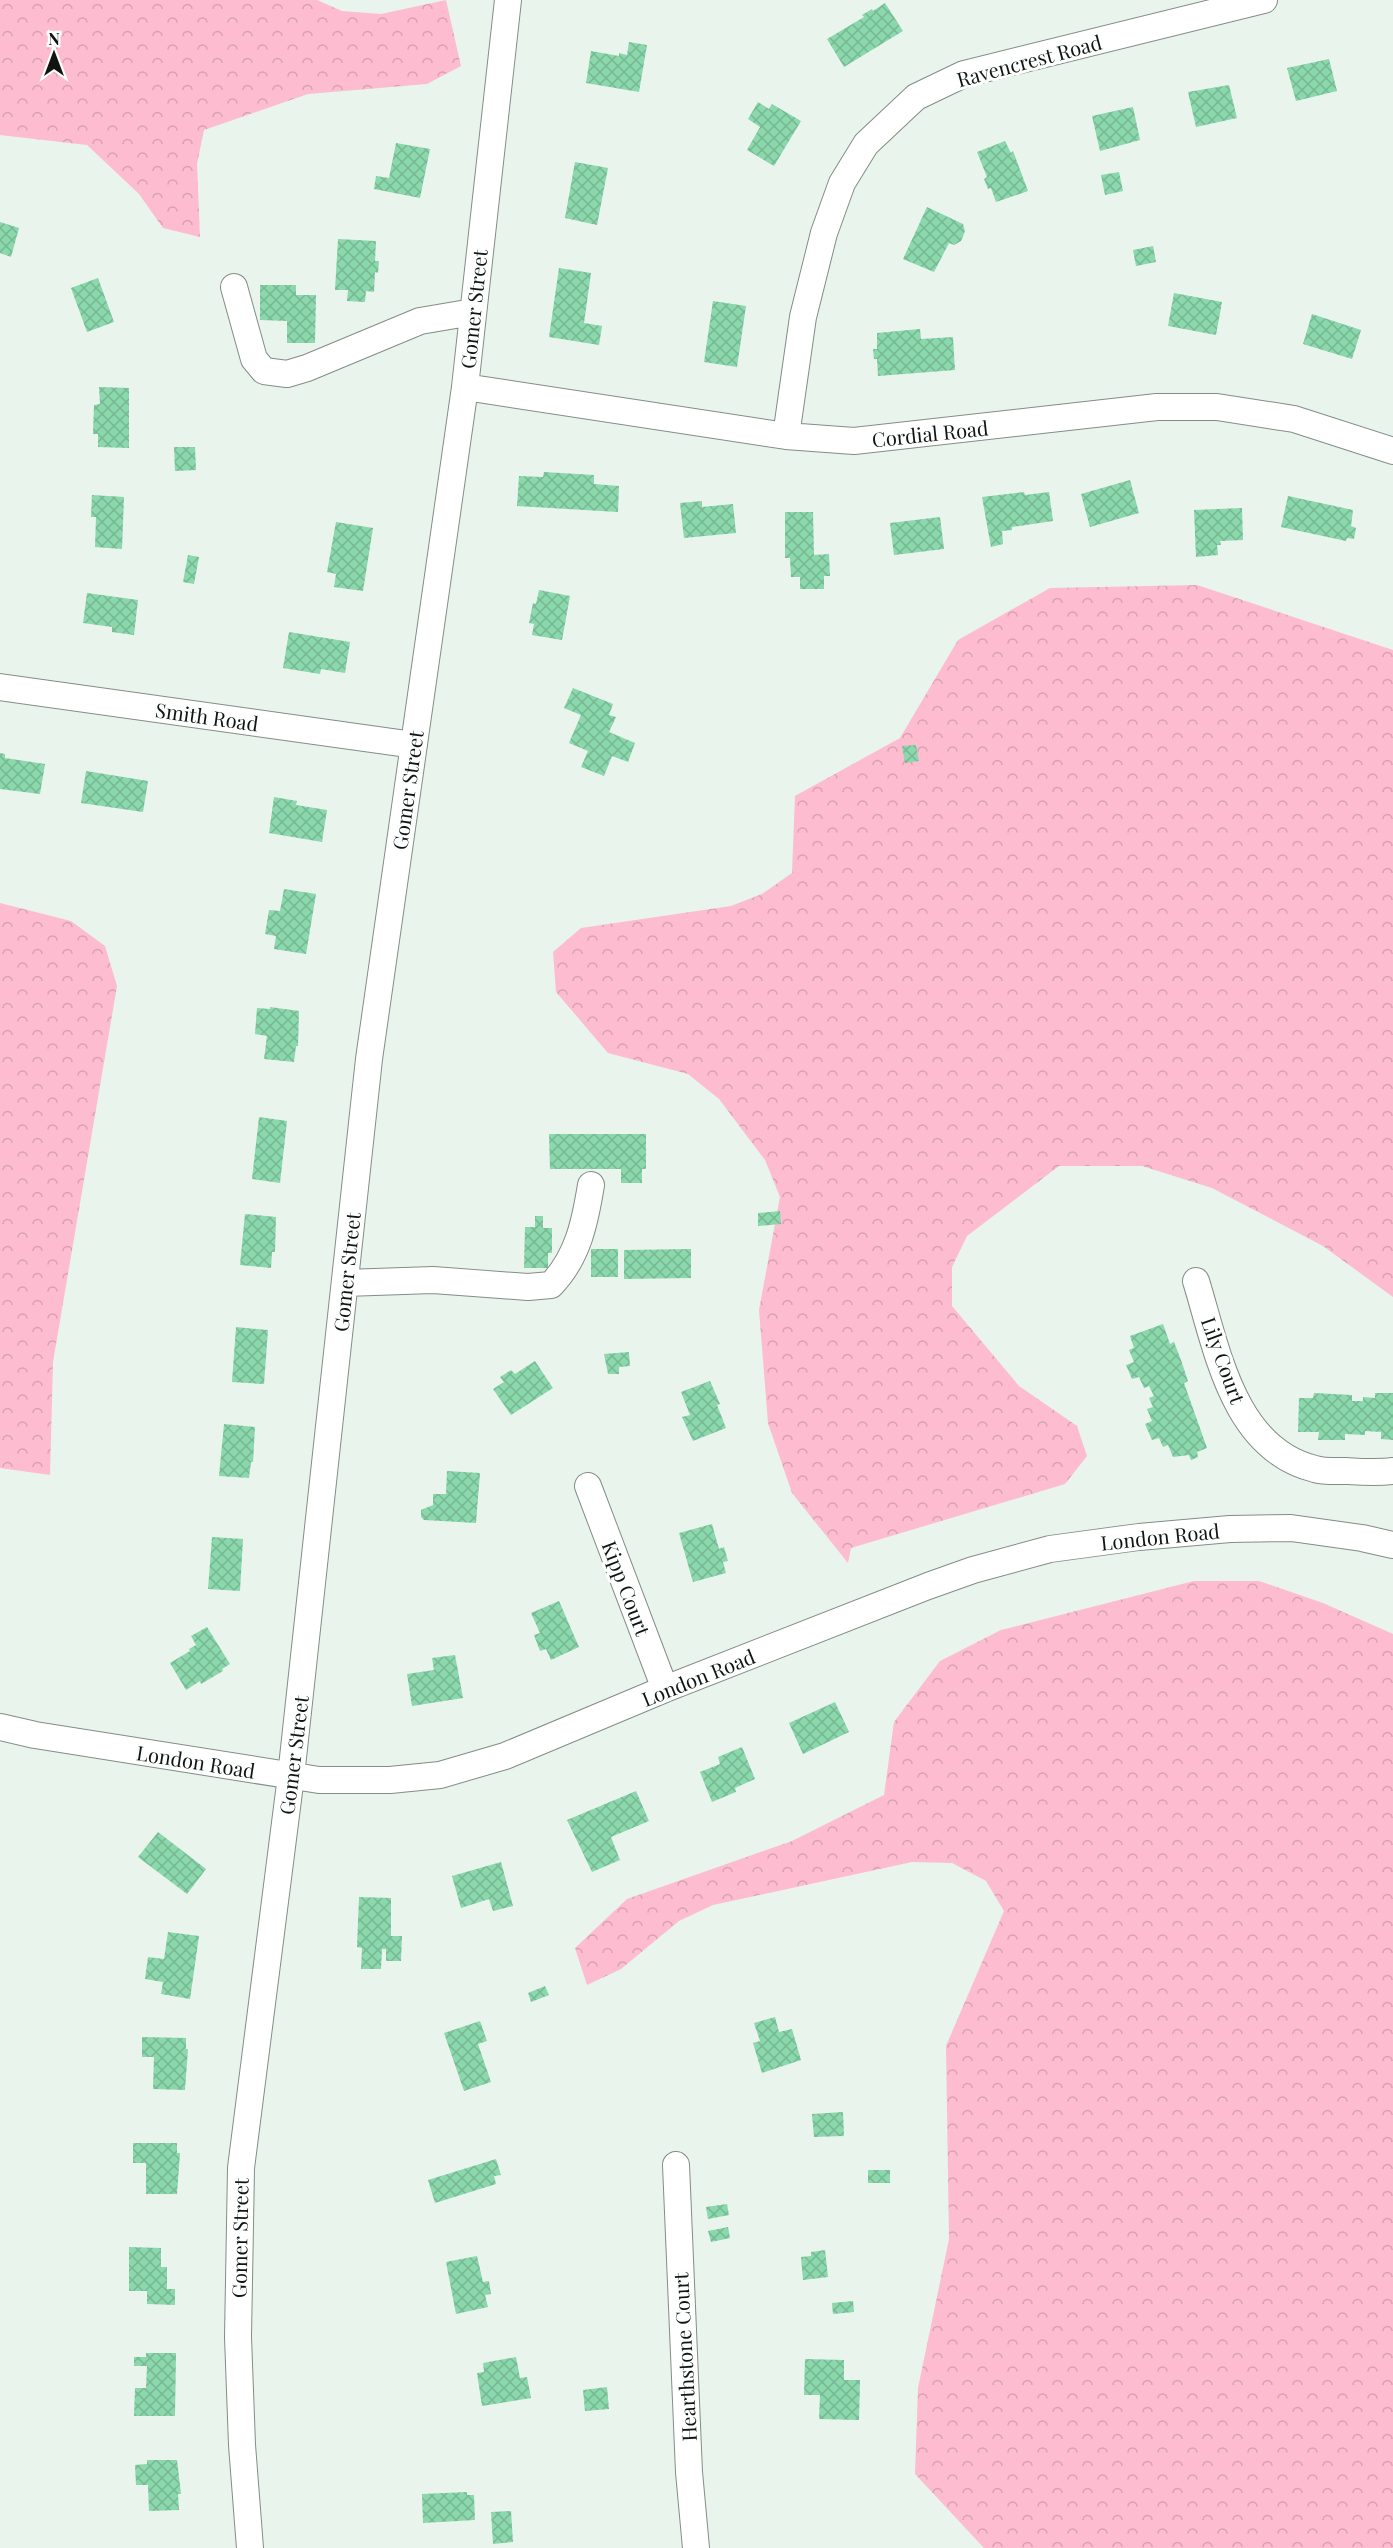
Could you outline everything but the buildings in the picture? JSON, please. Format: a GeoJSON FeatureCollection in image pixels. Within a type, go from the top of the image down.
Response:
{"type":"FeatureCollection","features":[{"type":"Feature","properties":{"kind":"street","name":"Gomer Street"},"geometry":{"type":"LineString","coordinates":[[250,2548],[242,2445],[238,2337],[241,2168],[291,1776],[369,1059],[465,387],[508,0]]}},
{"type":"Feature","properties":{"kind":"street","name":"Ravencrest Road"},"geometry":{"type":"LineString","coordinates":[[786,436],[803,317],[824,233],[842,183],[866,144],[916,97],[964,74],[1264,0]]}},
{"type":"Feature","properties":{"kind":"street"},"geometry":{"type":"LineString","coordinates":[[234,286],[254,359],[264,371],[287,374],[307,368],[420,321],[473,312]]}},
{"type":"Feature","properties":{"kind":"street","name":"Cordial Road"},"geometry":{"type":"LineString","coordinates":[[465,387],[786,436],[854,441],[1157,408],[1217,407],[1294,419],[1393,452]]}},
{"type":"Feature","properties":{"kind":"street","name":"Smith Road"},"geometry":{"type":"LineString","coordinates":[[0,687],[414,745]]}},
{"type":"Feature","properties":{"kind":"street"},"geometry":{"type":"LineString","coordinates":[[345,1283],[433,1280],[528,1287],[551,1285],[564,1271],[576,1247],[584,1226],[591,1185]]}},
{"type":"Feature","properties":{"kind":"street","name":"Lily Court"},"geometry":{"type":"LineString","coordinates":[[1196,1281],[1227,1381],[1244,1414],[1266,1444],[1290,1459],[1316,1470],[1378,1473],[1393,1471]]}},
{"type":"Feature","properties":{"kind":"street","name":"Kipp Court"},"geometry":{"type":"LineString","coordinates":[[588,1486],[666,1689]]}},
{"type":"Feature","properties":{"kind":"street","name":"London Road"},"geometry":{"type":"LineString","coordinates":[[0,1727],[35,1736],[319,1780],[390,1780],[440,1775],[505,1756],[666,1689],[928,1586],[1050,1549],[1140,1537],[1260,1528],[1303,1530],[1362,1538],[1393,1545]]}},
{"type":"Feature","properties":{"kind":"street","name":"Hearthstone Court"},"geometry":{"type":"LineString","coordinates":[[675,2165],[689,2472],[696,2548]]}},
{"type":"Feature","properties":{"kind":"green space"},"geometry":{"type":"Polygon","coordinates":[[[0,0],[317,0],[342,11],[381,14],[446,0],[461,66],[427,84],[308,94],[204,130],[197,164],[200,237],[163,228],[139,194],[87,145],[0,135],[0,0]]]}},
{"type":"Feature","properties":{"kind":"green space"},"geometry":{"type":"Polygon","coordinates":[[[1197,585],[1393,650],[1393,1297],[1323,1246],[1212,1188],[1142,1166],[1059,1166],[967,1236],[952,1267],[952,1306],[1019,1386],[1077,1426],[1087,1456],[1065,1484],[851,1548],[848,1563],[792,1493],[768,1423],[759,1310],[780,1197],[765,1160],[719,1099],[688,1074],[608,1053],[556,992],[553,952],[581,928],[731,906],[762,894],[792,873],[795,796],[900,738],[958,640],[1050,588],[1197,585]]]}},
{"type":"Feature","properties":{"kind":"green space"},"geometry":{"type":"Polygon","coordinates":[[[0,903],[71,921],[105,946],[117,986],[53,1362],[50,1475],[0,1468],[0,903]]]}},
{"type":"Feature","properties":{"kind":"green space"},"geometry":{"type":"Polygon","coordinates":[[[1194,1581],[1259,1581],[1323,1603],[1393,1634],[1393,2548],[984,2548],[915,2474],[918,2388],[949,2239],[946,2046],[1004,1911],[986,1881],[952,1863],[912,1862],[713,1905],[679,1921],[621,1969],[587,1985],[575,1948],[627,1899],[792,1841],[884,1795],[894,1722],[940,1661],[1001,1630],[1194,1581]]]}}]}
